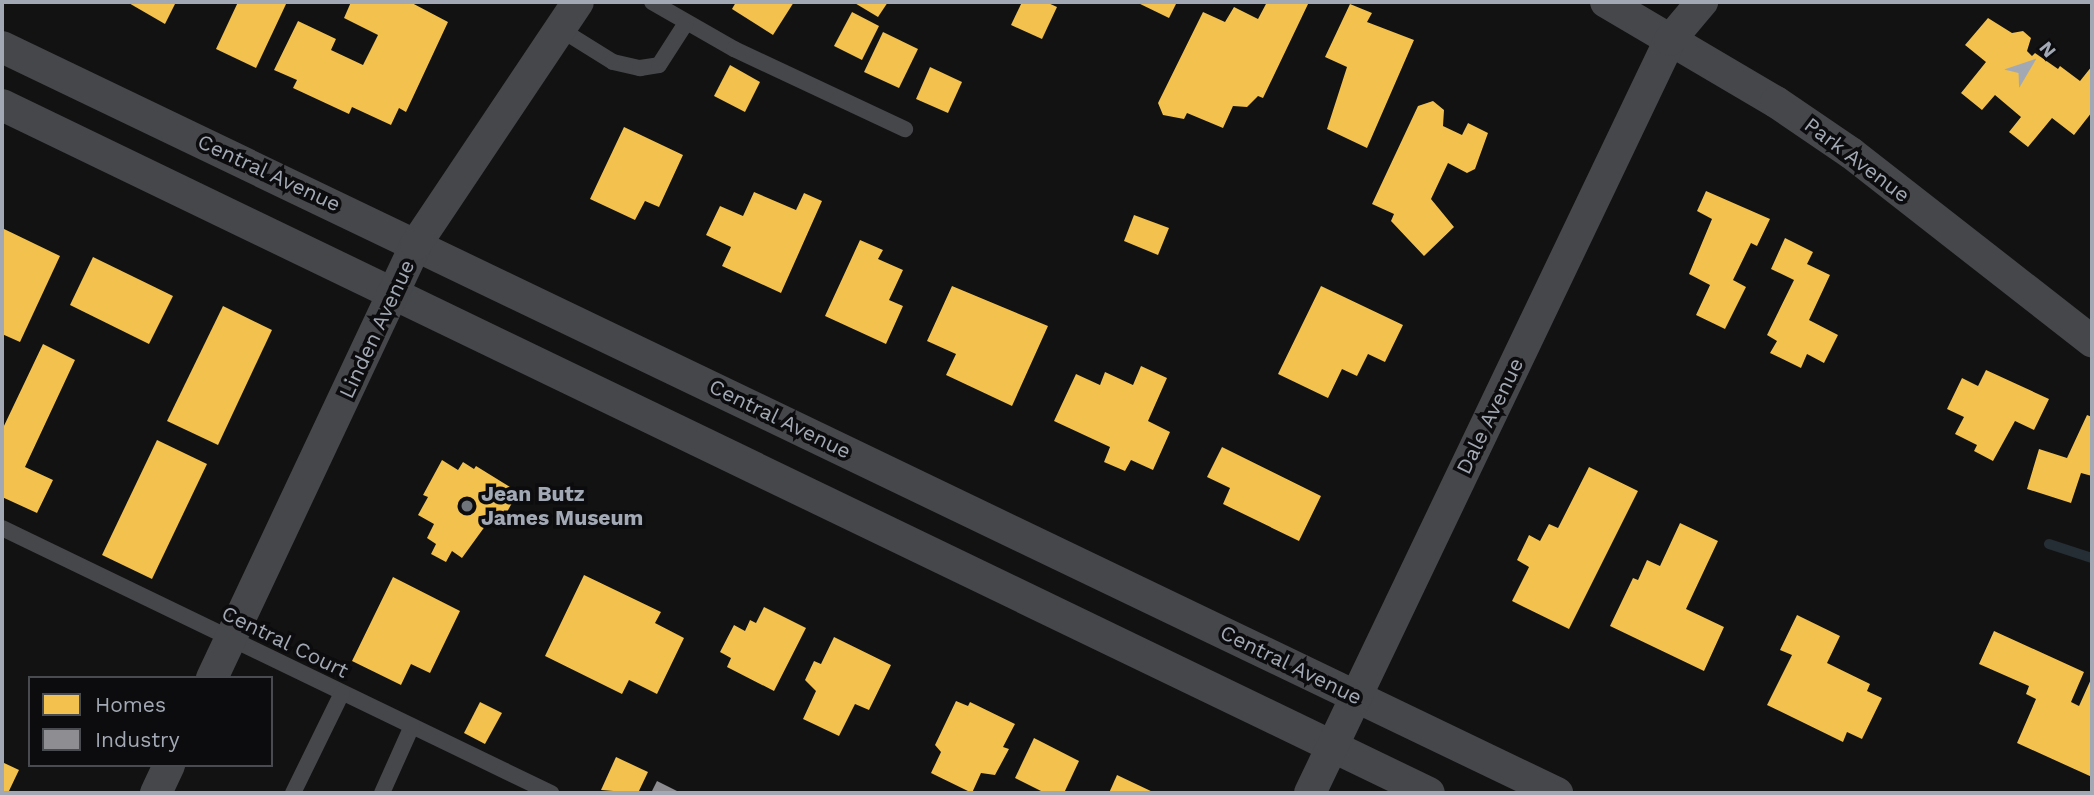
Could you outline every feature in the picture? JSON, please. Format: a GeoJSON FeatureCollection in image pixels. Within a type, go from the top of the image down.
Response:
{"type":"FeatureCollection","features":[{"type":"Feature","properties":{"kind":"street","name":"Linden Avenue"},"geometry":{"type":"LineString","coordinates":[[213,676],[394,296],[415,244],[578,2]]}},
{"type":"Feature","properties":{"kind":"street","name":"Park Avenue"},"geometry":{"type":"LineString","coordinates":[[1606,2],[1776,102],[1851,153],[2092,341]]}},
{"type":"Feature","properties":{"kind":"street","name":"Dale Avenue"},"geometry":{"type":"LineString","coordinates":[[1310,793],[1670,40],[1702,2]]}},
{"type":"Feature","properties":{"kind":"street","name":"Central Avenue"},"geometry":{"type":"LineString","coordinates":[[2,47],[1557,793]]}},
{"type":"Feature","properties":{"kind":"street"},"geometry":{"type":"LineString","coordinates":[[2,105],[1429,793]]}},
{"type":"Feature","properties":{"kind":"street"},"geometry":{"type":"LineString","coordinates":[[156,793],[168,767]]}},
{"type":"Feature","properties":{"kind":"lane"},"geometry":{"type":"LineString","coordinates":[[652,2],[686,23],[905,129]]}},
{"type":"Feature","properties":{"kind":"lane"},"geometry":{"type":"LineString","coordinates":[[560,29],[613,62],[639,68],[659,65],[686,23]]}},
{"type":"Feature","properties":{"kind":"lane","name":"Central Court"},"geometry":{"type":"LineString","coordinates":[[2,528],[551,793]]}},
{"type":"Feature","properties":{"kind":"lane"},"geometry":{"type":"LineString","coordinates":[[293,793],[342,693]]}},
{"type":"Feature","properties":{"kind":"lane"},"geometry":{"type":"LineString","coordinates":[[382,793],[412,726]]}},
{"type":"Feature","properties":{"kind":"building: Homes"},"geometry":{"type":"Polygon","coordinates":[[[127,2],[176,2],[165,24],[127,2]]]}},
{"type":"Feature","properties":{"kind":"building: Homes"},"geometry":{"type":"Polygon","coordinates":[[[238,2],[287,2],[256,68],[216,49],[238,2]]]}},
{"type":"Feature","properties":{"kind":"building: Homes"},"geometry":{"type":"Polygon","coordinates":[[[351,2],[410,2],[448,22],[406,112],[399,108],[391,125],[352,107],[349,114],[293,88],[297,80],[274,70],[298,21],[336,39],[331,50],[363,65],[378,35],[344,18],[351,2]]]}},
{"type":"Feature","properties":{"kind":"building: Homes"},"geometry":{"type":"Polygon","coordinates":[[[736,2],[794,2],[773,35],[732,9],[736,2]]]}},
{"type":"Feature","properties":{"kind":"building: Homes"},"geometry":{"type":"Polygon","coordinates":[[[853,2],[888,2],[878,17],[853,2]]]}},
{"type":"Feature","properties":{"kind":"building: Homes"},"geometry":{"type":"Polygon","coordinates":[[[1022,2],[1046,2],[1057,7],[1042,39],[1011,25],[1022,2]]]}},
{"type":"Feature","properties":{"kind":"building: Homes"},"geometry":{"type":"Polygon","coordinates":[[[1136,2],[1177,2],[1169,18],[1136,2]]]}},
{"type":"Feature","properties":{"kind":"building: Homes"},"geometry":{"type":"Polygon","coordinates":[[[1267,2],[1309,2],[1263,98],[1258,96],[1247,107],[1233,106],[1223,128],[1187,113],[1184,119],[1163,115],[1158,103],[1203,12],[1225,22],[1234,7],[1258,19],[1267,2]]]}},
{"type":"Feature","properties":{"kind":"building: Homes"},"geometry":{"type":"Polygon","coordinates":[[[1350,4],[1372,13],[1367,22],[1414,40],[1367,148],[1327,129],[1347,67],[1325,57],[1350,4]]]}},
{"type":"Feature","properties":{"kind":"building: Homes"},"geometry":{"type":"Polygon","coordinates":[[[852,12],[879,26],[862,60],[834,46],[852,12]]]}},
{"type":"Feature","properties":{"kind":"building: Homes"},"geometry":{"type":"Polygon","coordinates":[[[1988,18],[2012,33],[2023,31],[2031,38],[2027,51],[2032,56],[2035,53],[2058,69],[2060,66],[2080,81],[2092,66],[2092,112],[2074,135],[2052,118],[2028,147],[2009,132],[2021,117],[1995,95],[1982,110],[1961,93],[1986,62],[1965,45],[1988,18]]]}},
{"type":"Feature","properties":{"kind":"building: Homes"},"geometry":{"type":"Polygon","coordinates":[[[883,32],[918,49],[899,88],[864,72],[883,32]]]}},
{"type":"Feature","properties":{"kind":"building: Homes"},"geometry":{"type":"Polygon","coordinates":[[[730,65],[760,82],[745,112],[714,96],[730,65]]]}},
{"type":"Feature","properties":{"kind":"building: Homes"},"geometry":{"type":"Polygon","coordinates":[[[930,67],[962,82],[948,113],[916,99],[930,67]]]}},
{"type":"Feature","properties":{"kind":"building: Homes"},"geometry":{"type":"Polygon","coordinates":[[[1433,101],[1444,110],[1443,126],[1462,135],[1468,123],[1488,133],[1475,169],[1467,173],[1448,163],[1431,199],[1454,227],[1424,256],[1391,221],[1394,214],[1372,204],[1418,106],[1433,101]]]}},
{"type":"Feature","properties":{"kind":"building: Homes"},"geometry":{"type":"Polygon","coordinates":[[[624,127],[683,155],[659,207],[645,201],[635,220],[590,199],[624,127]]]}},
{"type":"Feature","properties":{"kind":"building: Homes"},"geometry":{"type":"Polygon","coordinates":[[[1706,191],[1770,219],[1757,246],[1751,243],[1733,280],[1746,287],[1725,329],[1696,315],[1710,285],[1689,274],[1712,219],[1697,211],[1706,191]]]}},
{"type":"Feature","properties":{"kind":"building: Homes"},"geometry":{"type":"Polygon","coordinates":[[[754,192],[796,210],[804,193],[822,201],[781,293],[722,266],[731,247],[706,235],[720,206],[743,216],[754,192]]]}},
{"type":"Feature","properties":{"kind":"building: Homes"},"geometry":{"type":"Polygon","coordinates":[[[1134,215],[1169,228],[1158,255],[1124,241],[1134,215]]]}},
{"type":"Feature","properties":{"kind":"building: Homes"},"geometry":{"type":"Polygon","coordinates":[[[2,228],[60,256],[20,342],[2,334],[2,228]]]}},
{"type":"Feature","properties":{"kind":"building: Homes"},"geometry":{"type":"Polygon","coordinates":[[[1785,238],[1813,252],[1807,264],[1830,275],[1809,320],[1838,335],[1824,363],[1807,354],[1801,368],[1770,353],[1777,341],[1767,335],[1794,280],[1771,269],[1785,238]]]}},
{"type":"Feature","properties":{"kind":"building: Homes"},"geometry":{"type":"Polygon","coordinates":[[[860,240],[883,250],[878,259],[903,270],[889,300],[903,306],[886,344],[825,316],[860,240]]]}},
{"type":"Feature","properties":{"kind":"building: Homes"},"geometry":{"type":"Polygon","coordinates":[[[93,257],[173,296],[149,344],[70,305],[93,257]]]}},
{"type":"Feature","properties":{"kind":"building: Homes"},"geometry":{"type":"Polygon","coordinates":[[[952,286],[1048,326],[1012,406],[946,375],[956,354],[927,341],[952,286]]]}},
{"type":"Feature","properties":{"kind":"building: Homes"},"geometry":{"type":"Polygon","coordinates":[[[1321,286],[1403,325],[1385,362],[1368,354],[1357,376],[1342,369],[1328,398],[1278,374],[1321,286]]]}},
{"type":"Feature","properties":{"kind":"building: Homes"},"geometry":{"type":"Polygon","coordinates":[[[223,306],[272,330],[218,445],[167,421],[223,306]]]}},
{"type":"Feature","properties":{"kind":"building: Homes"},"geometry":{"type":"Polygon","coordinates":[[[43,344],[75,360],[25,467],[53,480],[37,513],[2,497],[2,430],[43,344]]]}},
{"type":"Feature","properties":{"kind":"building: Homes"},"geometry":{"type":"Polygon","coordinates":[[[1141,366],[1167,378],[1148,421],[1170,432],[1153,470],[1131,460],[1125,471],[1104,462],[1110,447],[1054,421],[1076,374],[1100,385],[1105,372],[1133,385],[1141,366]]]}},
{"type":"Feature","properties":{"kind":"building: Homes"},"geometry":{"type":"Polygon","coordinates":[[[1986,370],[2049,399],[2034,430],[2015,421],[1993,461],[1974,451],[1977,445],[1955,434],[1964,417],[1947,409],[1962,378],[1978,386],[1986,370]]]}},
{"type":"Feature","properties":{"kind":"building: Homes"},"geometry":{"type":"Polygon","coordinates":[[[2087,415],[2092,417],[2092,476],[2081,473],[2071,503],[2027,489],[2039,449],[2067,458],[2087,415]]]}},
{"type":"Feature","properties":{"kind":"building: Homes"},"geometry":{"type":"Polygon","coordinates":[[[157,440],[207,464],[152,579],[102,555],[157,440]]]}},
{"type":"Feature","properties":{"kind":"building: Homes"},"geometry":{"type":"Polygon","coordinates":[[[1222,447],[1321,496],[1299,541],[1223,504],[1230,488],[1207,477],[1222,447]]]}},
{"type":"Feature","properties":{"kind":"building: Homes","name":"Jean Butz James Museum"},"geometry":{"type":"Polygon","coordinates":[[[442,460],[458,470],[463,462],[474,469],[476,466],[518,492],[501,523],[491,518],[462,558],[452,551],[446,562],[431,554],[436,544],[427,538],[434,524],[418,515],[428,497],[423,495],[442,460]]]}},
{"type":"Feature","properties":{"kind":"building: Homes"},"geometry":{"type":"Polygon","coordinates":[[[1589,467],[1638,491],[1569,629],[1512,601],[1529,567],[1517,560],[1529,535],[1540,541],[1549,524],[1558,528],[1589,467]]]}},
{"type":"Feature","properties":{"kind":"building: Homes"},"geometry":{"type":"Polygon","coordinates":[[[1680,523],[1718,541],[1686,609],[1724,627],[1704,671],[1610,626],[1633,578],[1638,580],[1647,560],[1660,566],[1680,523]]]}},
{"type":"Feature","properties":{"kind":"building: Homes"},"geometry":{"type":"Polygon","coordinates":[[[584,575],[661,612],[655,623],[684,638],[657,694],[629,680],[622,694],[545,656],[584,575]]]}},
{"type":"Feature","properties":{"kind":"building: Homes"},"geometry":{"type":"Polygon","coordinates":[[[393,577],[460,611],[430,673],[411,664],[401,685],[352,661],[393,577]]]}},
{"type":"Feature","properties":{"kind":"building: Homes"},"geometry":{"type":"Polygon","coordinates":[[[764,607],[806,628],[774,691],[727,667],[731,658],[720,652],[734,625],[745,631],[750,620],[756,623],[764,607]]]}},
{"type":"Feature","properties":{"kind":"building: Homes"},"geometry":{"type":"Polygon","coordinates":[[[1797,615],[1840,636],[1827,663],[1870,684],[1867,691],[1882,698],[1862,739],[1847,732],[1843,742],[1767,705],[1792,655],[1780,650],[1797,615]]]}},
{"type":"Feature","properties":{"kind":"building: Homes"},"geometry":{"type":"Polygon","coordinates":[[[1994,631],[2084,672],[2071,702],[2079,706],[2092,677],[2092,777],[2017,743],[2036,699],[2026,694],[2029,686],[1979,664],[1994,631]]]}},
{"type":"Feature","properties":{"kind":"building: Homes"},"geometry":{"type":"Polygon","coordinates":[[[834,637],[891,665],[869,710],[855,704],[839,736],[803,719],[816,691],[805,680],[814,661],[821,664],[834,637]]]}},
{"type":"Feature","properties":{"kind":"building: Homes"},"geometry":{"type":"Polygon","coordinates":[[[956,701],[968,706],[970,702],[1015,724],[1003,747],[1009,749],[995,775],[981,773],[972,793],[931,773],[941,752],[935,745],[956,701]]]}},
{"type":"Feature","properties":{"kind":"building: Homes"},"geometry":{"type":"Polygon","coordinates":[[[480,702],[502,713],[485,744],[464,733],[480,702]]]}},
{"type":"Feature","properties":{"kind":"building: Homes"},"geometry":{"type":"Polygon","coordinates":[[[1034,738],[1079,761],[1064,793],[1045,793],[1015,778],[1034,738]]]}},
{"type":"Feature","properties":{"kind":"building: Homes"},"geometry":{"type":"Polygon","coordinates":[[[616,757],[648,772],[638,793],[601,790],[616,757]]]}},
{"type":"Feature","properties":{"kind":"building: Homes"},"geometry":{"type":"Polygon","coordinates":[[[2,762],[19,770],[8,793],[2,793],[2,762]]]}},
{"type":"Feature","properties":{"kind":"building: Homes"},"geometry":{"type":"Polygon","coordinates":[[[1117,775],[1155,793],[1109,793],[1117,775]]]}},
{"type":"Feature","properties":{"kind":"building: Industry"},"geometry":{"type":"Polygon","coordinates":[[[657,781],[681,793],[651,793],[657,781]]]}},
{"type":"Feature","properties":{"kind":"waterway"},"geometry":{"type":"LineString","coordinates":[[2049,544],[2092,558]]}},
{"type":"Feature","properties":{"kind":"place","name":"Jean Butz James Museum"},"geometry":{"type":"Point","coordinates":[467,506]}}]}
